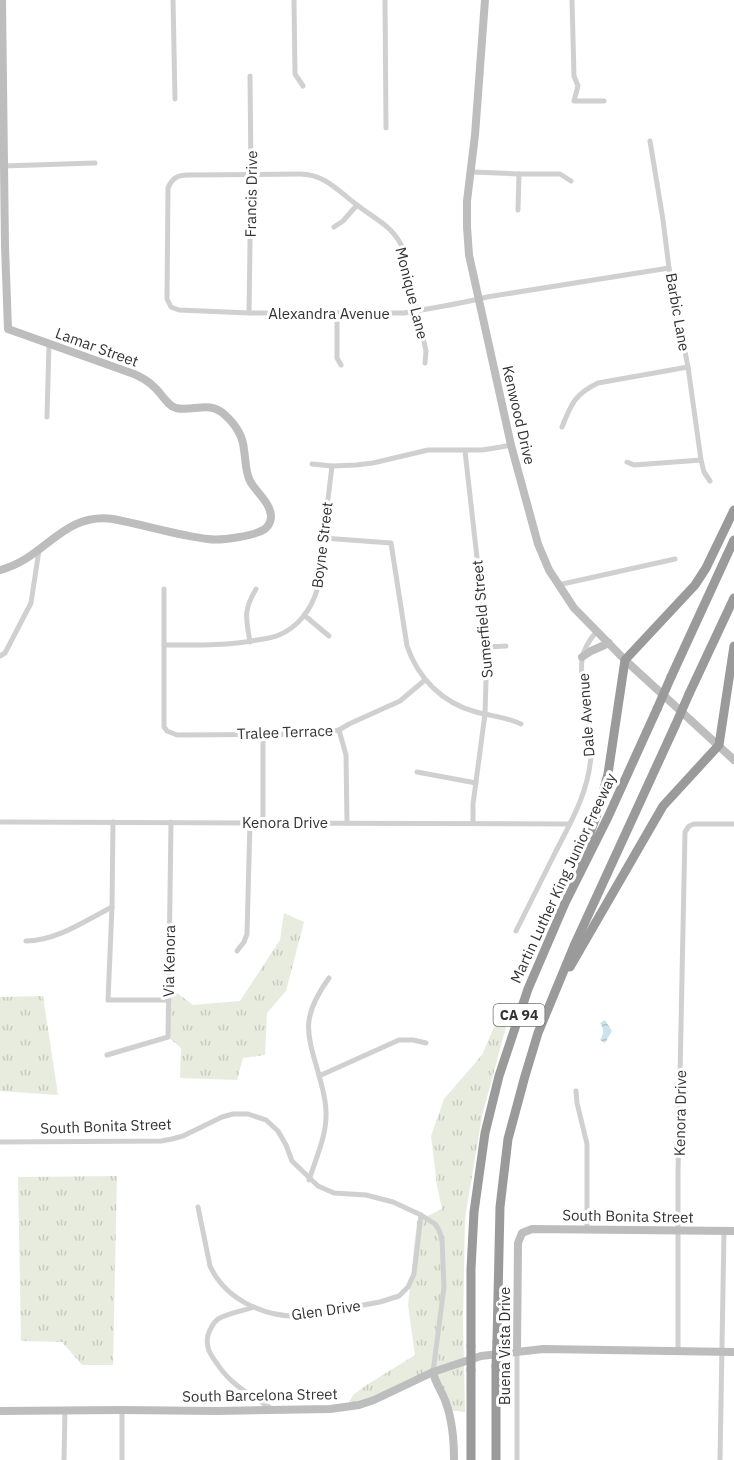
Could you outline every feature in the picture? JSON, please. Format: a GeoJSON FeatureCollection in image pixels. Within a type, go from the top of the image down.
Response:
{"type":"FeatureCollection","features":[{"type":"Feature","properties":{"kind":"highway"},"geometry":{"type":"LineString","coordinates":[[565,903],[606,783],[625,660],[695,585],[706,568],[734,510]]}},
{"type":"Feature","properties":{"kind":"highway","name":"Martin Luther King Junior Freeway"},"geometry":{"type":"LineString","coordinates":[[471,1460],[471,1269],[474,1212],[485,1133],[499,1076],[528,989],[565,903],[608,817],[734,540]]}},
{"type":"Feature","properties":{"kind":"highway","name":"CA 94"},"geometry":{"type":"LineString","coordinates":[[496,1460],[500,1207],[508,1139],[525,1076],[538,1033],[574,946],[734,598]]}},
{"type":"Feature","properties":{"kind":"highway"},"geometry":{"type":"LineString","coordinates":[[552,998],[663,806],[719,745],[734,646]]}},
{"type":"Feature","properties":{"kind":"main road"},"geometry":{"type":"LineString","coordinates":[[2,0],[3,166],[8,330]]}},
{"type":"Feature","properties":{"kind":"main road","name":"Kenwood Drive"},"geometry":{"type":"LineString","coordinates":[[485,0],[472,172],[467,207],[467,240],[471,270],[511,444],[538,544],[549,570],[574,608],[625,660],[734,759]]}},
{"type":"Feature","properties":{"kind":"main road","name":"Lamar Street"},"geometry":{"type":"LineString","coordinates":[[0,570],[26,559],[62,531],[90,519],[113,519],[210,540],[259,532],[270,523],[271,517],[265,500],[253,487],[247,475],[242,437],[218,409],[176,408],[156,388],[134,374],[8,330]]}},
{"type":"Feature","properties":{"kind":"main road"},"geometry":{"type":"LineString","coordinates":[[582,657],[609,643]]}},
{"type":"Feature","properties":{"kind":"main road","name":"South Bonita Street"},"geometry":{"type":"LineString","coordinates":[[522,1233],[532,1229],[734,1231]]}},
{"type":"Feature","properties":{"kind":"main road","name":"Buena Vista Drive"},"geometry":{"type":"LineString","coordinates":[[517,1351],[518,1243],[522,1233]]}},
{"type":"Feature","properties":{"kind":"main road","name":"South Barcelona Street"},"geometry":{"type":"LineString","coordinates":[[0,1410],[275,1411],[330,1409],[359,1405],[374,1400],[433,1372],[481,1356],[543,1349],[734,1352]]}},
{"type":"Feature","properties":{"kind":"main road"},"geometry":{"type":"LineString","coordinates":[[433,1372],[450,1416],[454,1460]]}},
{"type":"Feature","properties":{"kind":"street"},"geometry":{"type":"LineString","coordinates":[[173,0],[175,99]]}},
{"type":"Feature","properties":{"kind":"street"},"geometry":{"type":"LineString","coordinates":[[294,0],[294,74],[303,86]]}},
{"type":"Feature","properties":{"kind":"street"},"geometry":{"type":"LineString","coordinates":[[385,0],[386,128]]}},
{"type":"Feature","properties":{"kind":"street"},"geometry":{"type":"LineString","coordinates":[[572,0],[574,76],[578,86],[574,101],[604,101]]}},
{"type":"Feature","properties":{"kind":"street","name":"Francis Drive"},"geometry":{"type":"LineString","coordinates":[[249,313],[250,76]]}},
{"type":"Feature","properties":{"kind":"street","name":"Barbic Lane"},"geometry":{"type":"LineString","coordinates":[[650,141],[701,460],[704,472],[710,481]]}},
{"type":"Feature","properties":{"kind":"street"},"geometry":{"type":"LineString","coordinates":[[3,166],[95,163]]}},
{"type":"Feature","properties":{"kind":"street"},"geometry":{"type":"LineString","coordinates":[[472,172],[560,174],[572,181]]}},
{"type":"Feature","properties":{"kind":"street","name":"Monique Lane"},"geometry":{"type":"LineString","coordinates":[[179,310],[171,307],[167,299],[168,188],[174,178],[178,175],[305,174],[315,176],[332,184],[384,224],[400,241],[426,351],[425,363]]}},
{"type":"Feature","properties":{"kind":"street"},"geometry":{"type":"LineString","coordinates":[[518,210],[519,174]]}},
{"type":"Feature","properties":{"kind":"street"},"geometry":{"type":"LineString","coordinates":[[334,227],[343,221],[357,205]]}},
{"type":"Feature","properties":{"kind":"street","name":"Alexandra Avenue"},"geometry":{"type":"LineString","coordinates":[[179,310],[249,313],[404,313],[669,268]]}},
{"type":"Feature","properties":{"kind":"street"},"geometry":{"type":"LineString","coordinates":[[337,313],[337,358],[341,365]]}},
{"type":"Feature","properties":{"kind":"street"},"geometry":{"type":"LineString","coordinates":[[0,334],[8,330]]}},
{"type":"Feature","properties":{"kind":"street"},"geometry":{"type":"LineString","coordinates":[[47,417],[49,344]]}},
{"type":"Feature","properties":{"kind":"street"},"geometry":{"type":"LineString","coordinates":[[562,427],[572,402],[586,388],[598,383],[688,368]]}},
{"type":"Feature","properties":{"kind":"street"},"geometry":{"type":"LineString","coordinates":[[312,464],[332,466],[374,463],[428,450],[465,451],[511,444]]}},
{"type":"Feature","properties":{"kind":"street","name":"Sumerfield Street"},"geometry":{"type":"LineString","coordinates":[[465,451],[487,647],[485,714],[473,823]]}},
{"type":"Feature","properties":{"kind":"street"},"geometry":{"type":"LineString","coordinates":[[627,462],[634,465],[701,460]]}},
{"type":"Feature","properties":{"kind":"street","name":"Boyne Street"},"geometry":{"type":"LineString","coordinates":[[164,645],[218,646],[250,642],[276,637],[294,626],[312,604],[317,590],[332,466]]}},
{"type":"Feature","properties":{"kind":"street"},"geometry":{"type":"LineString","coordinates":[[323,538],[391,543],[407,646],[416,667],[425,680],[436,692],[465,708],[511,719],[521,724]]}},
{"type":"Feature","properties":{"kind":"street"},"geometry":{"type":"LineString","coordinates":[[0,656],[5,653],[31,603],[39,550]]}},
{"type":"Feature","properties":{"kind":"street"},"geometry":{"type":"LineString","coordinates":[[558,585],[675,560]]}},
{"type":"Feature","properties":{"kind":"street"},"geometry":{"type":"LineString","coordinates":[[164,588],[164,645]]}},
{"type":"Feature","properties":{"kind":"street"},"geometry":{"type":"LineString","coordinates":[[250,642],[247,608],[255,589]]}},
{"type":"Feature","properties":{"kind":"street"},"geometry":{"type":"LineString","coordinates":[[304,615],[329,636]]}},
{"type":"Feature","properties":{"kind":"street","name":"Dale Avenue"},"geometry":{"type":"LineString","coordinates":[[516,931],[582,798],[591,754],[582,657],[597,631]]}},
{"type":"Feature","properties":{"kind":"street","name":"Tralee Terrace"},"geometry":{"type":"LineString","coordinates":[[164,645],[164,727],[167,731],[177,735],[311,734],[339,730],[400,701],[425,680]]}},
{"type":"Feature","properties":{"kind":"street"},"geometry":{"type":"LineString","coordinates":[[487,647],[506,646]]}},
{"type":"Feature","properties":{"kind":"street"},"geometry":{"type":"LineString","coordinates":[[339,730],[346,755],[347,822]]}},
{"type":"Feature","properties":{"kind":"street"},"geometry":{"type":"LineString","coordinates":[[262,733],[263,822]]}},
{"type":"Feature","properties":{"kind":"street"},"geometry":{"type":"LineString","coordinates":[[417,772],[476,783]]}},
{"type":"Feature","properties":{"kind":"street","name":"Kenora Drive"},"geometry":{"type":"LineString","coordinates":[[0,822],[570,824]]}},
{"type":"Feature","properties":{"kind":"street"},"geometry":{"type":"LineString","coordinates":[[113,822],[108,1000],[169,1000]]}},
{"type":"Feature","properties":{"kind":"street","name":"Via Kenora"},"geometry":{"type":"LineString","coordinates":[[107,1054],[168,1036],[171,822]]}},
{"type":"Feature","properties":{"kind":"street"},"geometry":{"type":"LineString","coordinates":[[237,951],[247,934],[250,822]]}},
{"type":"Feature","properties":{"kind":"street","name":"Kenora Drive"},"geometry":{"type":"LineString","coordinates":[[678,1352],[678,1172],[685,832],[688,826],[694,824],[734,824]]}},
{"type":"Feature","properties":{"kind":"street"},"geometry":{"type":"LineString","coordinates":[[26,941],[56,936],[112,907]]}},
{"type":"Feature","properties":{"kind":"street"},"geometry":{"type":"LineString","coordinates":[[309,1180],[323,1138],[327,1112],[309,1041],[308,1026],[315,1000],[329,978]]}},
{"type":"Feature","properties":{"kind":"street"},"geometry":{"type":"LineString","coordinates":[[319,1076],[399,1040],[426,1043]]}},
{"type":"Feature","properties":{"kind":"street"},"geometry":{"type":"LineString","coordinates":[[576,1091],[587,1144],[587,1229]]}},
{"type":"Feature","properties":{"kind":"street","name":"South Bonita Street"},"geometry":{"type":"LineString","coordinates":[[0,1142],[161,1141],[183,1136],[233,1114],[248,1114],[266,1120],[278,1131],[292,1161],[309,1180],[318,1186],[334,1193],[366,1195],[393,1202],[421,1215],[437,1227],[442,1236],[444,1287],[433,1372]]}},
{"type":"Feature","properties":{"kind":"street","name":"Glen Drive"},"geometry":{"type":"LineString","coordinates":[[198,1207],[210,1266],[214,1275],[225,1288],[254,1307],[291,1317],[380,1302],[399,1296],[408,1287],[414,1274],[421,1215]]}},
{"type":"Feature","properties":{"kind":"street"},"geometry":{"type":"LineString","coordinates":[[720,1460],[724,1231]]}},
{"type":"Feature","properties":{"kind":"street"},"geometry":{"type":"LineString","coordinates":[[254,1307],[224,1316],[215,1322],[208,1334],[208,1348],[222,1372],[242,1390],[275,1411]]}},
{"type":"Feature","properties":{"kind":"street","name":"Buena Vista Drive"},"geometry":{"type":"LineString","coordinates":[[517,1351],[517,1460]]}},
{"type":"Feature","properties":{"kind":"street"},"geometry":{"type":"LineString","coordinates":[[64,1410],[64,1460]]}},
{"type":"Feature","properties":{"kind":"street"},"geometry":{"type":"LineString","coordinates":[[122,1410],[122,1460]]}},
{"type":"Feature","properties":{"kind":"green space"},"geometry":{"type":"Polygon","coordinates":[[[284,913],[304,922],[286,991],[267,1013],[265,1055],[243,1058],[237,1080],[180,1078],[181,1048],[168,1037],[169,987],[193,1005],[240,1001],[280,940],[284,913]]]}},
{"type":"Feature","properties":{"kind":"green space"},"geometry":{"type":"Polygon","coordinates":[[[43,996],[58,1095],[0,1091],[0,997],[43,996]]]}},
{"type":"Feature","properties":{"kind":"green space"},"geometry":{"type":"Polygon","coordinates":[[[497,1020],[507,1023],[482,1116],[465,1218],[463,1322],[465,1412],[448,1410],[433,1373],[347,1407],[353,1395],[415,1355],[408,1305],[417,1221],[442,1209],[431,1136],[444,1099],[482,1055],[497,1020]]]}},
{"type":"Feature","properties":{"kind":"green space"},"geometry":{"type":"Polygon","coordinates":[[[117,1176],[113,1365],[82,1365],[62,1342],[21,1341],[18,1177],[117,1176]]]}},
{"type":"Feature","properties":{"kind":"water"},"geometry":{"type":"Polygon","coordinates":[[[605,1020],[612,1031],[605,1043],[600,1040],[603,1031],[600,1023],[605,1020]]]}}]}
